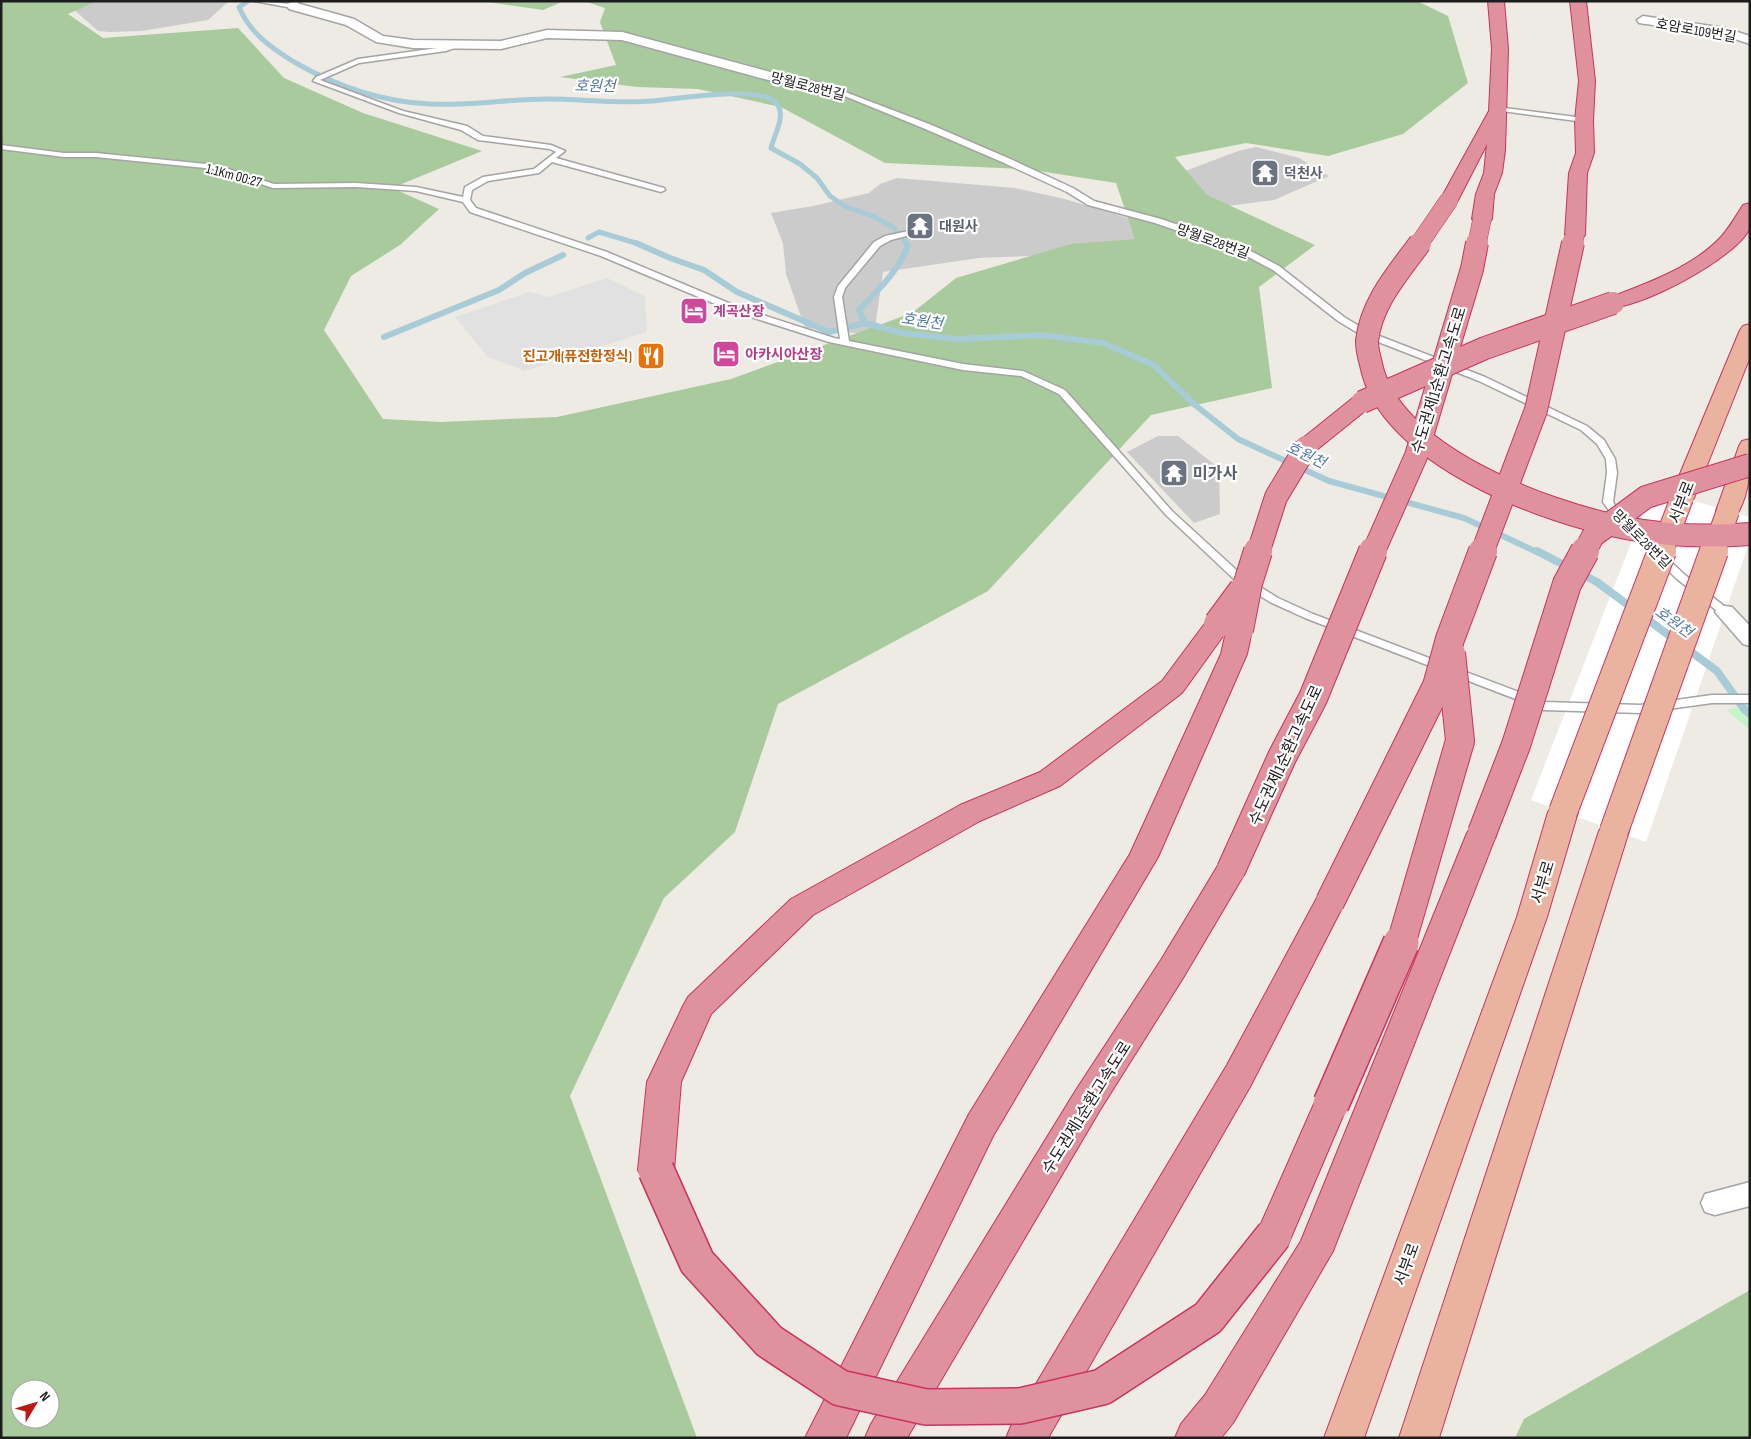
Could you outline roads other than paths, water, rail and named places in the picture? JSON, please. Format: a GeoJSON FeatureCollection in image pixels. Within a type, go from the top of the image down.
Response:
{"type":"FeatureCollection","features":[{"type":"Feature","properties":{"kind":"highway","name":"수도권제1순환고속도로"},"geometry":{"type":"LineString","coordinates":[[885,1438],[1088,1100],[1172,969],[1231,870],[1282,757],[1313,698],[1383,527],[1416,456],[1472,270],[1485,194],[1493,173],[1500,49],[1496,1]]}},
{"type":"Feature","properties":{"kind":"highway"},"geometry":{"type":"LineString","coordinates":[[1026,1438],[1239,1076],[1330,902],[1437,686],[1450,639],[1536,410],[1575,234],[1578,173],[1585,153],[1584,120],[1587,81],[1578,1]]}},
{"type":"Feature","properties":{"kind":"highway"},"geometry":{"type":"LineString","coordinates":[[1497,109],[1449,200],[1382,297],[1368,333],[1368,358],[1372,374],[1382,396],[1402,421],[1428,444],[1472,473],[1508,491],[1552,508],[1595,521],[1658,532],[1710,536],[1750,534]]}},
{"type":"Feature","properties":{"kind":"highway"},"geometry":{"type":"LineString","coordinates":[[1450,639],[1460,741],[1399,950],[1274,1235],[1208,1318],[1102,1387],[1020,1406],[926,1407],[840,1388],[769,1341],[697,1262],[656,1170],[664,1082],[699,1006],[802,907],[970,813],[1050,778],[1172,688],[1228,627],[1248,583],[1276,497],[1306,447],[1362,402],[1485,348],[1661,284],[1714,253],[1738,230],[1750,209]]}},
{"type":"Feature","properties":{"kind":"highway","name":"서부로"},"geometry":{"type":"LineString","coordinates":[[1344,1438],[1532,917],[1563,812],[1682,498],[1750,330]]}},
{"type":"Feature","properties":{"kind":"highway"},"geometry":{"type":"LineString","coordinates":[[1419,1438],[1614,831],[1750,446]]}},
{"type":"Feature","properties":{"kind":"highway"},"geometry":{"type":"LineString","coordinates":[[1195,1438],[1219,1408],[1315,1251],[1516,745],[1567,584],[1593,536],[1646,497],[1750,465]]}},
{"type":"Feature","properties":{"kind":"highway"},"geometry":{"type":"LineString","coordinates":[[825,1438],[981,1126],[1143,857],[1234,654],[1228,627]]}},
{"type":"Feature","properties":{"kind":"street","name":"망월로28번길"},"geometry":{"type":"LineString","coordinates":[[295,4],[350,22],[380,39],[413,44],[501,46],[547,34],[622,36],[784,80],[832,89]]}},
{"type":"Feature","properties":{"kind":"street","name":"호암로109번길"},"geometry":{"type":"LineString","coordinates":[[1643,20],[1725,32],[1750,40]]}},
{"type":"Feature","properties":{"kind":"street","name":"망월로28번길"},"geometry":{"type":"LineString","coordinates":[[1726,612],[1750,639]]}},
{"type":"Feature","properties":{"kind":"street"},"geometry":{"type":"LineString","coordinates":[[1715,1203],[1750,1194]]}},
{"type":"Feature","properties":{"kind":"lane"},"geometry":{"type":"LineString","coordinates":[[259,1],[295,4]]}},
{"type":"Feature","properties":{"kind":"lane"},"geometry":{"type":"LineString","coordinates":[[458,45],[446,49],[374,57],[358,61],[339,68],[318,78],[316,81],[401,112],[464,128],[481,138],[551,147],[561,151],[536,170],[486,179],[468,189],[466,200],[473,210],[604,254],[735,308],[832,340],[963,367],[1023,374],[1062,392],[1169,513],[1240,579],[1274,600],[1308,616],[1544,706],[1640,709],[1712,699],[1750,699]]}},
{"type":"Feature","properties":{"kind":"lane","name":"망월로28번길"},"geometry":{"type":"LineString","coordinates":[[832,89],[1005,160],[1070,190],[1091,203],[1158,221],[1242,250],[1276,268],[1342,319],[1366,334],[1482,379],[1584,428],[1600,438],[1609,452],[1613,472],[1607,496],[1612,511],[1681,577],[1726,612]]}},
{"type":"Feature","properties":{"kind":"lane"},"geometry":{"type":"LineString","coordinates":[[1497,109],[1584,120]]}},
{"type":"Feature","properties":{"kind":"lane","name":"1.1Km 00:27"},"geometry":{"type":"LineString","coordinates":[[1,147],[64,155],[96,155],[216,167],[273,186],[356,185],[416,189],[466,200]]}},
{"type":"Feature","properties":{"kind":"lane"},"geometry":{"type":"LineString","coordinates":[[550,159],[661,190]]}},
{"type":"Feature","properties":{"kind":"lane"},"geometry":{"type":"LineString","coordinates":[[845,342],[838,297],[841,288],[877,244],[888,238],[915,231]]}},
{"type":"Feature","properties":{"kind":"waterway","name":"호원천"},"geometry":{"type":"LineString","coordinates":[[248,1],[239,7],[244,16],[255,32],[277,51],[310,71],[326,78],[359,91],[394,100],[412,103],[445,104],[547,99],[639,102],[716,94],[752,94],[766,97],[775,102],[780,112],[779,124],[771,148],[800,164],[817,178],[830,196],[846,207],[873,216],[894,228],[907,244]]}},
{"type":"Feature","properties":{"kind":"waterway"},"geometry":{"type":"LineString","coordinates":[[588,238],[599,232],[637,243]]}},
{"type":"Feature","properties":{"kind":"waterway"},"geometry":{"type":"LineString","coordinates":[[637,243],[704,270],[737,292],[829,332],[865,323]]}},
{"type":"Feature","properties":{"kind":"waterway","name":"호원천"},"geometry":{"type":"LineString","coordinates":[[865,323],[859,310],[894,272],[907,244]]}},
{"type":"Feature","properties":{"kind":"waterway"},"geometry":{"type":"LineString","coordinates":[[384,337],[499,290],[525,273],[563,255]]}},
{"type":"Feature","properties":{"kind":"waterway","name":"호원천"},"geometry":{"type":"LineString","coordinates":[[865,323],[902,333],[959,339],[1041,335],[1103,343],[1154,365],[1195,405],[1238,439],[1329,481],[1464,518],[1539,553]]}},
{"type":"Feature","properties":{"kind":"waterway","name":"호원천"},"geometry":{"type":"LineString","coordinates":[[1537,551],[1597,582],[1717,671],[1744,709],[1750,714]]}},
{"type":"Feature","properties":{"kind":"place","name":"덕천사"},"geometry":{"type":"Point","coordinates":[1265,173]}},
{"type":"Feature","properties":{"kind":"place","name":"대원사"},"geometry":{"type":"Point","coordinates":[920,226]}},
{"type":"Feature","properties":{"kind":"place","name":"계곡산장"},"geometry":{"type":"Point","coordinates":[694,311]}},
{"type":"Feature","properties":{"kind":"place","name":"아카시아산장"},"geometry":{"type":"Point","coordinates":[726,354]}},
{"type":"Feature","properties":{"kind":"place","name":"진고개(퓨전한정식)"},"geometry":{"type":"Point","coordinates":[651,356]}},
{"type":"Feature","properties":{"kind":"place","name":"미가사"},"geometry":{"type":"Point","coordinates":[1174,473]}}]}
